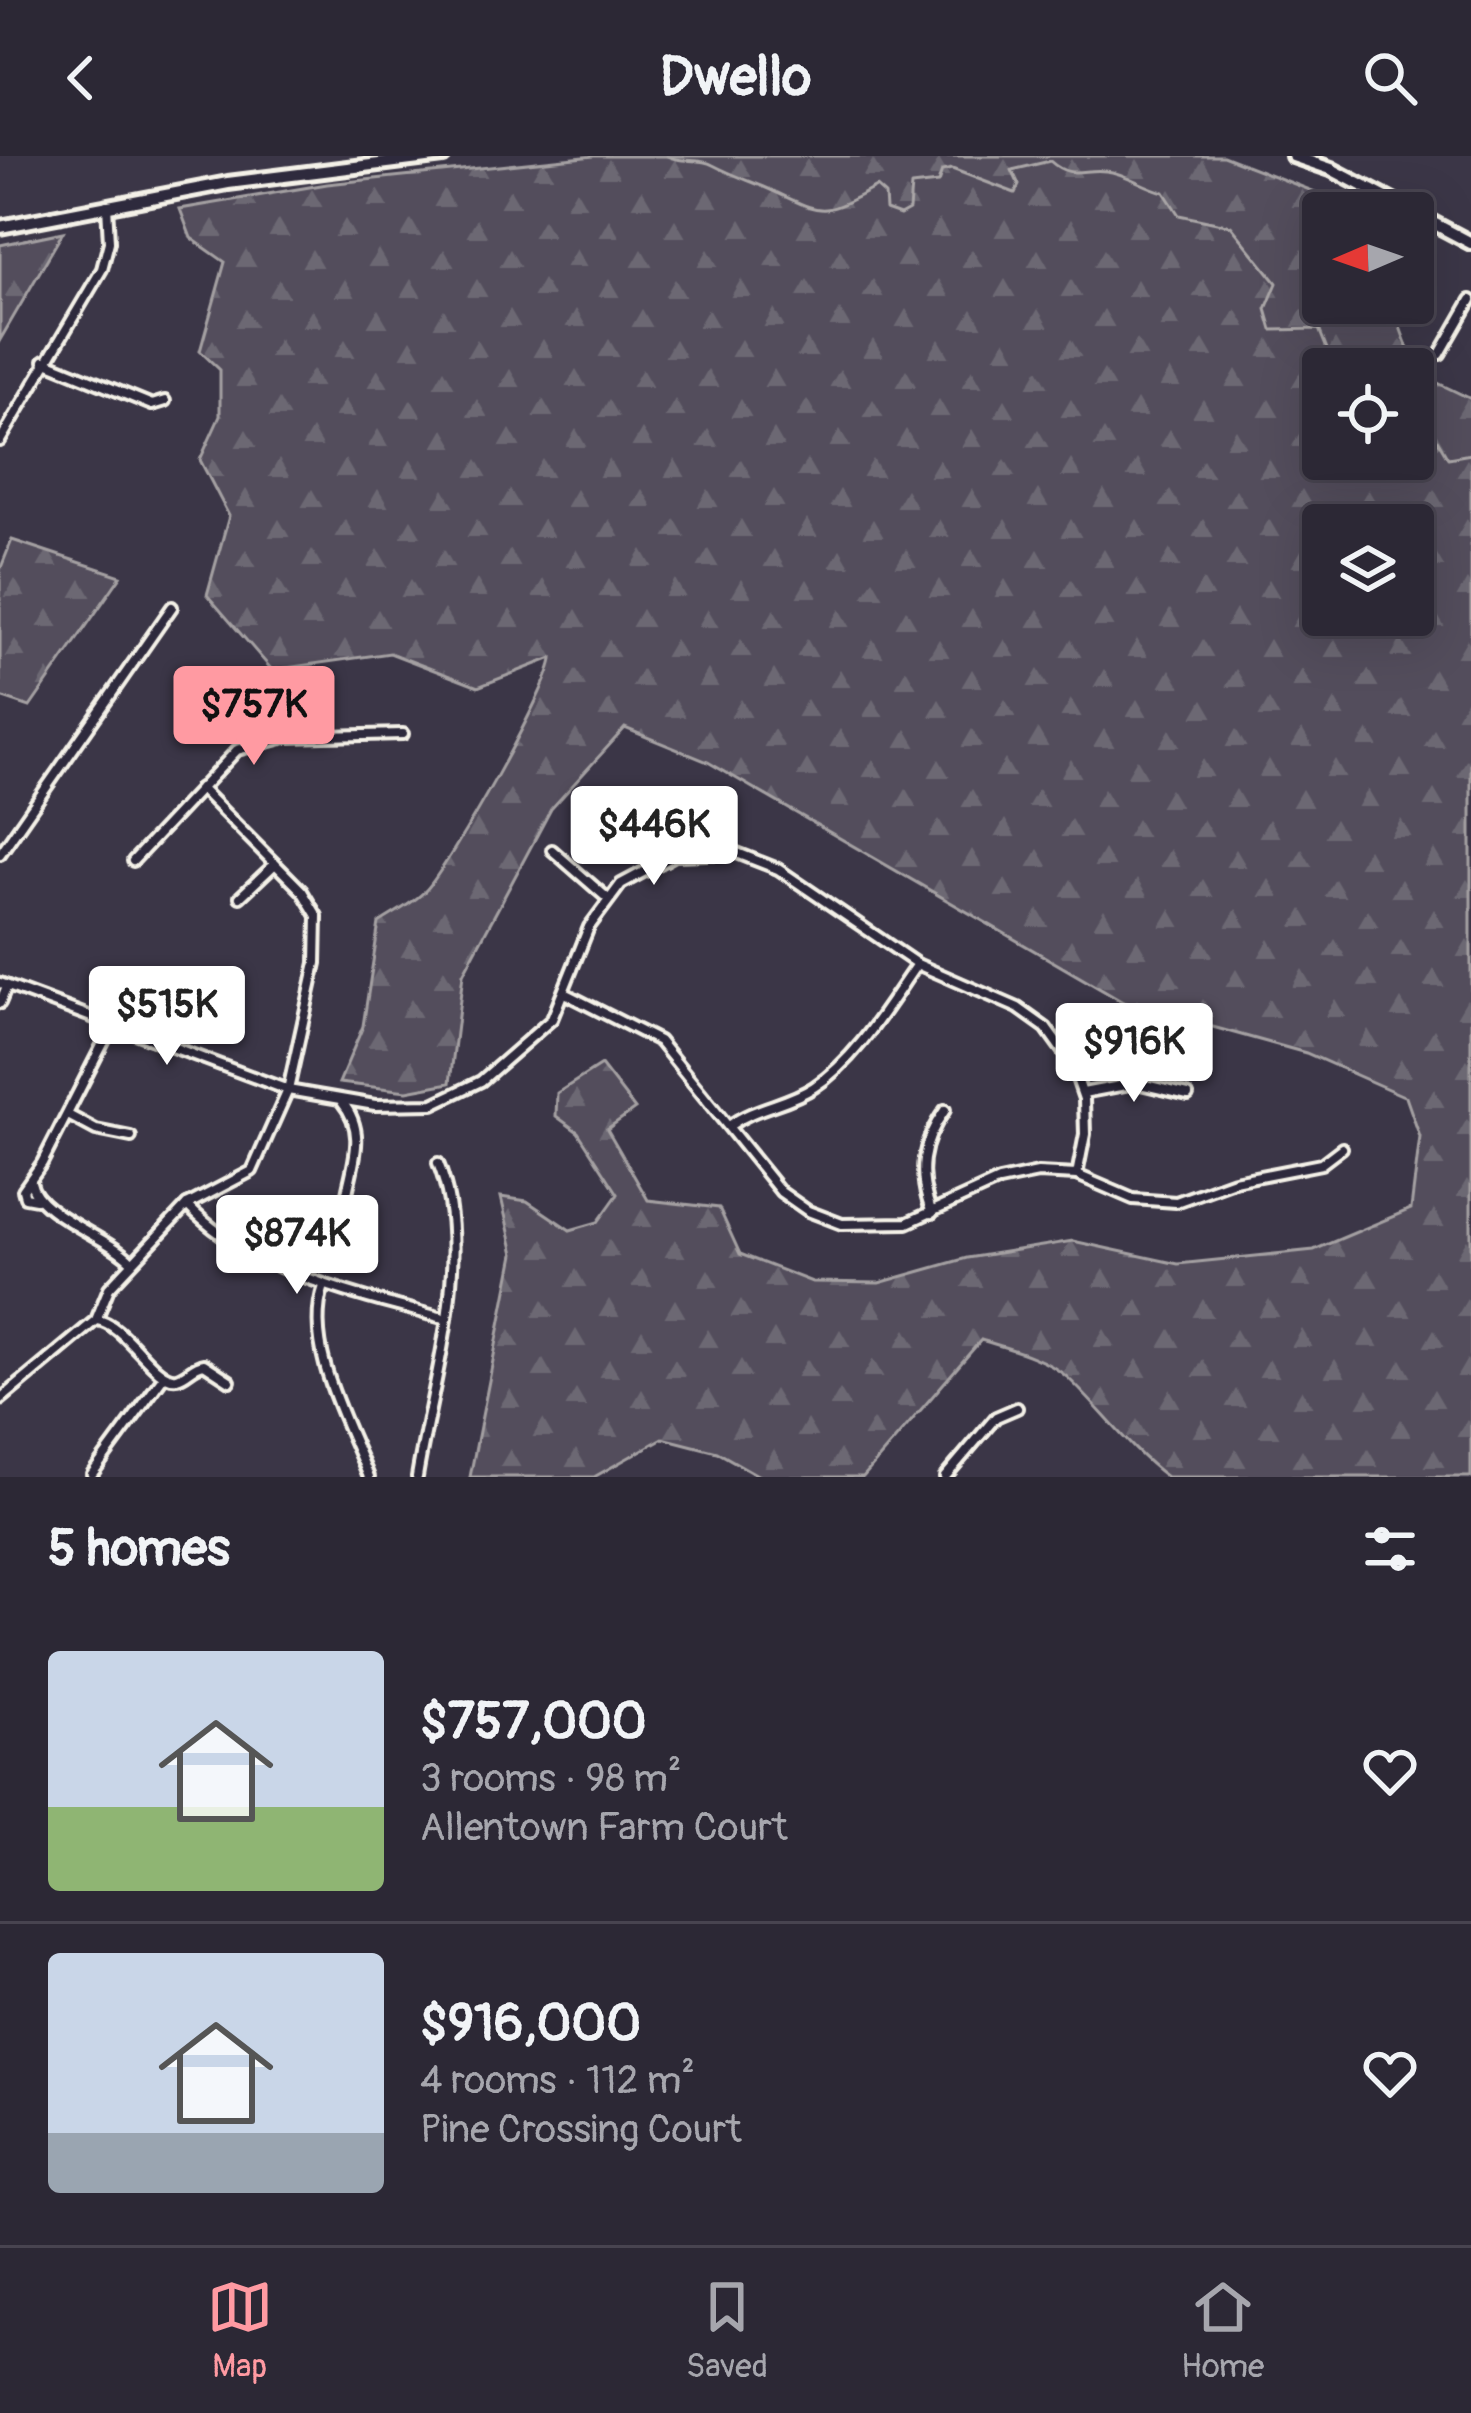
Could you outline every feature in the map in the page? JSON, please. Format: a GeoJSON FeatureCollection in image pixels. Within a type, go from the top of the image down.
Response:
{"type":"FeatureCollection","features":[{"type":"Feature","properties":{"kind":"main road"},"geometry":{"type":"LineString","coordinates":[[0,227],[228,183],[443,156]]}},
{"type":"Feature","properties":{"kind":"main road"},"geometry":{"type":"LineString","coordinates":[[1293,156],[1331,169],[1471,243]]}},
{"type":"Feature","properties":{"kind":"street"},"geometry":{"type":"LineString","coordinates":[[0,441],[102,269],[109,242],[107,205]]}},
{"type":"Feature","properties":{"kind":"street"},"geometry":{"type":"LineString","coordinates":[[1440,354],[1471,300]]}},
{"type":"Feature","properties":{"kind":"street"},"geometry":{"type":"LineString","coordinates":[[44,361],[152,405],[165,401]]}},
{"type":"Feature","properties":{"kind":"street"},"geometry":{"type":"LineString","coordinates":[[0,854],[172,607]]}},
{"type":"Feature","properties":{"kind":"street"},"geometry":{"type":"LineString","coordinates":[[133,861],[236,750],[286,737],[404,734]]}},
{"type":"Feature","properties":{"kind":"street"},"geometry":{"type":"LineString","coordinates":[[0,1399],[95,1321],[109,1288],[188,1205],[252,1171],[287,1090],[316,963],[317,916],[275,864],[200,788]]}},
{"type":"Feature","properties":{"kind":"street"},"geometry":{"type":"LineString","coordinates":[[551,850],[607,898]]}},
{"type":"Feature","properties":{"kind":"street"},"geometry":{"type":"LineString","coordinates":[[0,1003],[3,984],[287,1090],[409,1106],[445,1101],[481,1081],[539,1032],[566,994],[585,936],[607,898],[631,877],[664,859],[737,853],[778,869],[917,964],[983,992],[1046,1028],[1067,1054],[1083,1093],[1085,1134],[1077,1175]]}},
{"type":"Feature","properties":{"kind":"street"},"geometry":{"type":"LineString","coordinates":[[240,896],[275,864]]}},
{"type":"Feature","properties":{"kind":"street"},"geometry":{"type":"LineString","coordinates":[[729,1126],[757,1107],[800,1095],[823,1080],[892,1005],[917,964]]}},
{"type":"Feature","properties":{"kind":"street"},"geometry":{"type":"LineString","coordinates":[[566,994],[658,1040],[771,1181],[808,1211],[842,1224],[907,1223],[1013,1177],[1077,1175],[1133,1199],[1168,1203],[1234,1181],[1321,1164],[1342,1148]]}},
{"type":"Feature","properties":{"kind":"street"},"geometry":{"type":"LineString","coordinates":[[113,1024],[31,1180],[36,1199],[104,1237],[132,1262]]}},
{"type":"Feature","properties":{"kind":"street"},"geometry":{"type":"LineString","coordinates":[[1083,1093],[1136,1083],[1188,1095]]}},
{"type":"Feature","properties":{"kind":"street"},"geometry":{"type":"LineString","coordinates":[[344,1101],[359,1137],[347,1192]]}},
{"type":"Feature","properties":{"kind":"street"},"geometry":{"type":"LineString","coordinates":[[932,1213],[922,1184],[922,1162],[945,1110]]}},
{"type":"Feature","properties":{"kind":"street"},"geometry":{"type":"LineString","coordinates":[[68,1115],[88,1127],[130,1137]]}},
{"type":"Feature","properties":{"kind":"street"},"geometry":{"type":"LineString","coordinates":[[417,1477],[454,1225],[438,1163]]}},
{"type":"Feature","properties":{"kind":"street"},"geometry":{"type":"LineString","coordinates":[[188,1205],[208,1224],[324,1286],[443,1318]]}},
{"type":"Feature","properties":{"kind":"street"},"geometry":{"type":"LineString","coordinates":[[324,1286],[316,1311],[318,1336],[369,1477]]}},
{"type":"Feature","properties":{"kind":"street"},"geometry":{"type":"LineString","coordinates":[[95,1321],[112,1324],[164,1376],[176,1378],[204,1364],[230,1381]]}},
{"type":"Feature","properties":{"kind":"street"},"geometry":{"type":"LineString","coordinates":[[92,1474],[164,1376]]}},
{"type":"Feature","properties":{"kind":"street"},"geometry":{"type":"LineString","coordinates":[[945,1477],[996,1417],[1017,1408]]}},
{"type":"Feature","properties":{"kind":"green space"},"geometry":{"type":"Polygon","coordinates":[[[594,156],[1223,156],[1315,192],[1302,192],[1302,324],[1399,324],[1408,348],[1302,348],[1302,480],[1434,480],[1434,381],[1471,399],[1471,1477],[1167,1477],[1058,1370],[981,1340],[863,1477],[761,1477],[717,1452],[663,1438],[594,1477],[470,1477],[514,1254],[501,1197],[527,1201],[570,1230],[598,1222],[618,1194],[578,1132],[556,1116],[557,1093],[601,1065],[635,1109],[607,1129],[648,1200],[719,1208],[740,1254],[812,1282],[879,1283],[967,1258],[1073,1241],[1178,1264],[1314,1250],[1411,1209],[1420,1137],[1406,1097],[1306,1053],[1123,1002],[708,762],[625,728],[551,809],[463,974],[450,1083],[407,1091],[339,1083],[363,1026],[379,923],[421,895],[438,874],[518,737],[552,658],[478,687],[390,653],[272,670],[207,595],[229,516],[200,460],[220,416],[220,370],[200,351],[225,262],[191,238],[180,209],[327,184],[594,156]]]}},
{"type":"Feature","properties":{"kind":"green space"},"geometry":{"type":"Polygon","coordinates":[[[63,232],[0,340],[0,245],[63,232]]]}},
{"type":"Feature","properties":{"kind":"green space"},"geometry":{"type":"Polygon","coordinates":[[[12,540],[121,576],[30,707],[0,697],[0,570],[12,540]]]}},
{"type":"Feature","properties":{"kind":"waterway"},"geometry":{"type":"LineString","coordinates":[[667,156],[708,163],[820,209],[842,205],[876,187],[885,195],[886,210],[900,215],[909,210],[911,186],[938,183],[942,171],[952,169],[1015,193],[1019,185],[1012,170],[1050,161],[1071,172],[1121,174],[1164,192],[1179,215],[1231,226],[1277,283],[1266,309],[1272,330],[1319,329],[1327,348]]}},
{"type":"Feature","properties":{"kind":"waterway"},"geometry":{"type":"LineString","coordinates":[[1434,435],[1448,458],[1471,454]]}}]}
